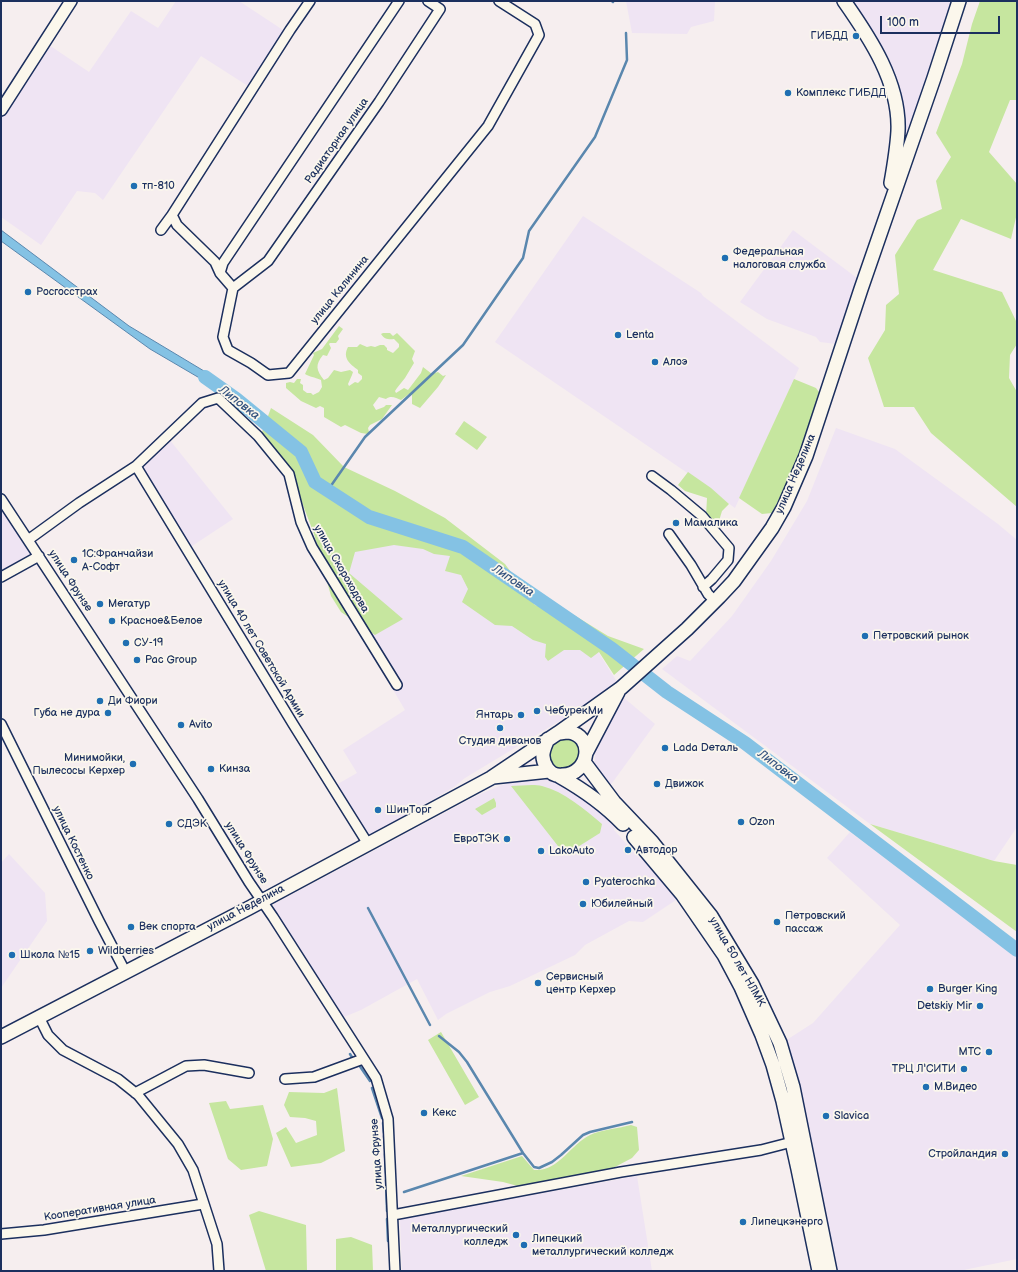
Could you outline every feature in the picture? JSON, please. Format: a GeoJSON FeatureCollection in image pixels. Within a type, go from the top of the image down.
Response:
{"type":"FeatureCollection","features":[{"type":"Feature","properties":{"kind":"main road"},"geometry":{"type":"LineString","coordinates":[[844,1],[864,30],[878,56],[889,81],[897,109],[898,131],[888,208]]}},
{"type":"Feature","properties":{"kind":"main road"},"geometry":{"type":"LineString","coordinates":[[888,208],[934,78],[959,1]]}},
{"type":"Feature","properties":{"kind":"main road","name":"улица Неделина"},"geometry":{"type":"LineString","coordinates":[[4,1032],[39,1017],[261,901],[491,778],[620,688],[687,629],[734,581],[764,541],[784,507],[806,456],[888,208]]}},
{"type":"Feature","properties":{"kind":"main road"},"geometry":{"type":"LineString","coordinates":[[491,778],[554,773],[569,775],[578,770],[620,688]]}},
{"type":"Feature","properties":{"kind":"main road"},"geometry":{"type":"LineString","coordinates":[[554,773],[542,760],[542,754],[553,736],[567,732],[575,734],[582,739],[585,745],[585,757]]}},
{"type":"Feature","properties":{"kind":"main road","name":"улица 50 лет НЛМК"},"geometry":{"type":"LineString","coordinates":[[585,757],[614,802],[652,842],[711,916],[752,984],[780,1043],[793,1087],[830,1271]]}},
{"type":"Feature","properties":{"kind":"main road","name":"улица 50 лет НЛМК"},"geometry":{"type":"LineString","coordinates":[[554,773],[596,800],[621,822],[682,894],[724,955],[762,1035],[783,1101],[819,1271]]}},
{"type":"Feature","properties":{"kind":"street"},"geometry":{"type":"LineString","coordinates":[[1,110],[70,1]]}},
{"type":"Feature","properties":{"kind":"street"},"geometry":{"type":"LineString","coordinates":[[162,230],[310,1]]}},
{"type":"Feature","properties":{"kind":"street"},"geometry":{"type":"LineString","coordinates":[[220,273],[223,264],[399,1]]}},
{"type":"Feature","properties":{"kind":"street","name":"Радиаторная улица"},"geometry":{"type":"LineString","coordinates":[[234,288],[268,260],[379,102],[440,9],[428,1]]}},
{"type":"Feature","properties":{"kind":"street","name":"улица Калинина"},"geometry":{"type":"LineString","coordinates":[[234,288],[223,337],[228,350],[251,362],[268,375],[289,373],[488,126],[539,35],[535,24],[499,1]]}},
{"type":"Feature","properties":{"kind":"street"},"geometry":{"type":"LineString","coordinates":[[172,216],[177,224],[215,262],[220,273],[234,288]]}},
{"type":"Feature","properties":{"kind":"street","name":"улица Скороходова"},"geometry":{"type":"LineString","coordinates":[[136,466],[202,403],[218,398],[258,436],[289,474],[301,522],[312,547],[397,685]]}},
{"type":"Feature","properties":{"kind":"street"},"geometry":{"type":"LineString","coordinates":[[28,540],[136,466]]}},
{"type":"Feature","properties":{"kind":"street","name":"улица 40 лет Советской Армии"},"geometry":{"type":"LineString","coordinates":[[136,466],[289,718],[368,844]]}},
{"type":"Feature","properties":{"kind":"street"},"geometry":{"type":"LineString","coordinates":[[652,476],[702,516],[729,548],[728,560],[704,587]]}},
{"type":"Feature","properties":{"kind":"street","name":"улица Фрунзе"},"geometry":{"type":"LineString","coordinates":[[1,499],[198,799],[261,901],[273,917],[363,1060],[376,1078],[388,1119],[395,1271]]}},
{"type":"Feature","properties":{"kind":"street"},"geometry":{"type":"LineString","coordinates":[[669,534],[708,594],[715,601]]}},
{"type":"Feature","properties":{"kind":"street"},"geometry":{"type":"LineString","coordinates":[[1,577],[39,556]]}},
{"type":"Feature","properties":{"kind":"street","name":"улица Костенко"},"geometry":{"type":"LineString","coordinates":[[2,727],[125,971]]}},
{"type":"Feature","properties":{"kind":"street"},"geometry":{"type":"LineString","coordinates":[[39,1017],[48,1035],[63,1050],[118,1079],[135,1093],[146,1104],[178,1144],[193,1170],[217,1244],[220,1271]]}},
{"type":"Feature","properties":{"kind":"street"},"geometry":{"type":"LineString","coordinates":[[286,1079],[314,1077],[363,1060]]}},
{"type":"Feature","properties":{"kind":"street"},"geometry":{"type":"LineString","coordinates":[[135,1093],[186,1066],[204,1066],[249,1073]]}},
{"type":"Feature","properties":{"kind":"street"},"geometry":{"type":"LineString","coordinates":[[393,1215],[621,1172],[761,1150],[792,1142]]}},
{"type":"Feature","properties":{"kind":"street","name":"Кооперативная улица"},"geometry":{"type":"LineString","coordinates":[[1,1234],[44,1230],[203,1204]]}},
{"type":"Feature","properties":{"kind":"shaded area"},"geometry":{"type":"Polygon","coordinates":[[[176,1],[239,1],[283,30],[248,86],[201,56],[103,200],[95,193],[77,191],[41,245],[1,217],[1,118],[49,45],[89,72],[131,11],[158,28],[176,1]]]}},
{"type":"Feature","properties":{"kind":"shaded area"},"geometry":{"type":"Polygon","coordinates":[[[626,1],[715,1],[714,21],[691,27],[687,34],[632,33],[626,1]]]}},
{"type":"Feature","properties":{"kind":"shaded area"},"geometry":{"type":"Polygon","coordinates":[[[850,1],[954,1],[909,142],[903,140],[905,133],[900,103],[850,1]]]}},
{"type":"Feature","properties":{"kind":"shaded area"},"geometry":{"type":"Polygon","coordinates":[[[583,216],[701,293],[799,368],[735,508],[686,472],[495,342],[583,216]]]}},
{"type":"Feature","properties":{"kind":"shaded area"},"geometry":{"type":"Polygon","coordinates":[[[793,230],[857,278],[836,344],[820,342],[816,337],[767,319],[740,302],[793,230]]]}},
{"type":"Feature","properties":{"kind":"shaded area","name":"Петровский рынок"},"geometry":{"type":"Polygon","coordinates":[[[836,428],[895,449],[998,524],[1017,540],[1017,827],[994,861],[870,824],[662,669],[677,656],[690,661],[732,616],[771,561],[807,501],[836,428]]]}},
{"type":"Feature","properties":{"kind":"shaded area"},"geometry":{"type":"Polygon","coordinates":[[[169,439],[233,519],[189,548],[140,467],[169,439]]]}},
{"type":"Feature","properties":{"kind":"shaded area"},"geometry":{"type":"Polygon","coordinates":[[[1,507],[32,555],[1,575],[1,507]]]}},
{"type":"Feature","properties":{"kind":"shaded area"},"geometry":{"type":"Polygon","coordinates":[[[379,526],[453,551],[597,650],[617,682],[591,702],[465,778],[454,787],[367,838],[336,785],[357,773],[343,750],[405,710],[322,569],[379,526]]]}},
{"type":"Feature","properties":{"kind":"shaded area"},"geometry":{"type":"Polygon","coordinates":[[[623,697],[655,724],[607,790],[594,768],[596,746],[611,714],[623,697]]]}},
{"type":"Feature","properties":{"kind":"shaded area"},"geometry":{"type":"Polygon","coordinates":[[[547,777],[562,782],[588,799],[615,825],[614,830],[640,859],[647,861],[679,898],[643,922],[629,921],[585,945],[575,955],[510,986],[490,992],[446,1014],[438,1020],[417,979],[361,1010],[344,1017],[274,911],[274,904],[478,795],[502,785],[527,778],[547,777]]]}},
{"type":"Feature","properties":{"kind":"shaded area"},"geometry":{"type":"Polygon","coordinates":[[[850,832],[1017,958],[1017,1259],[959,1271],[834,1271],[785,1041],[813,1023],[900,925],[827,858],[850,832]]]}},
{"type":"Feature","properties":{"kind":"shaded area","name":"Школа №15"},"geometry":{"type":"Polygon","coordinates":[[[9,854],[45,893],[47,921],[1,988],[1,863],[9,854]]]}},
{"type":"Feature","properties":{"kind":"shaded area","name":"Липецкий металлургический колледж"},"geometry":{"type":"Polygon","coordinates":[[[637,1176],[652,1271],[402,1271],[400,1219],[637,1176]]]}},
{"type":"Feature","properties":{"kind":"green space"},"geometry":{"type":"Polygon","coordinates":[[[980,1],[1017,1],[1017,100],[1010,100],[989,152],[1017,184],[1017,213],[1011,239],[961,219],[933,270],[1002,292],[1017,323],[1017,344],[1010,355],[1009,378],[1017,392],[1017,507],[931,433],[914,407],[884,407],[868,358],[885,330],[886,305],[899,294],[895,255],[917,220],[942,209],[936,181],[951,157],[936,133],[962,64],[972,24],[980,1]]]}},
{"type":"Feature","properties":{"kind":"green space"},"geometry":{"type":"Polygon","coordinates":[[[339,326],[343,329],[338,336],[339,339],[336,343],[329,344],[331,348],[327,356],[323,355],[318,365],[319,373],[324,380],[328,378],[334,370],[341,372],[350,370],[353,372],[348,384],[349,386],[355,382],[358,383],[362,379],[362,376],[346,358],[346,351],[348,347],[357,347],[360,344],[367,347],[384,345],[387,350],[393,353],[399,347],[399,344],[394,339],[385,338],[381,334],[383,333],[390,333],[393,336],[397,333],[415,351],[412,359],[414,363],[395,391],[396,393],[404,388],[408,390],[421,373],[423,367],[432,374],[438,372],[443,376],[446,375],[420,408],[412,404],[412,395],[409,394],[401,400],[394,397],[386,399],[379,397],[373,405],[376,410],[386,405],[392,405],[382,419],[370,425],[368,428],[368,434],[361,433],[345,425],[341,427],[324,417],[324,408],[320,406],[316,408],[301,401],[286,388],[286,383],[294,383],[297,379],[301,379],[300,383],[303,385],[303,390],[307,393],[311,393],[313,395],[319,392],[322,387],[321,380],[305,374],[314,355],[313,353],[322,349],[339,326]]]}},
{"type":"Feature","properties":{"kind":"green space"},"geometry":{"type":"Polygon","coordinates":[[[794,379],[816,388],[819,392],[795,469],[772,513],[762,514],[739,498],[794,379]]]}},
{"type":"Feature","properties":{"kind":"green space"},"geometry":{"type":"Polygon","coordinates":[[[271,408],[313,435],[344,467],[395,491],[445,518],[505,564],[535,605],[542,607],[564,622],[574,615],[608,636],[644,649],[614,675],[599,652],[591,658],[580,650],[564,650],[548,661],[545,657],[546,644],[533,640],[512,626],[495,625],[462,602],[468,589],[461,575],[445,571],[450,556],[434,554],[423,549],[394,545],[355,552],[349,573],[403,619],[375,635],[341,612],[331,596],[314,534],[293,473],[262,432],[271,408]]]}},
{"type":"Feature","properties":{"kind":"green space"},"geometry":{"type":"Polygon","coordinates":[[[464,421],[487,437],[477,450],[455,434],[464,421]]]}},
{"type":"Feature","properties":{"kind":"green space"},"geometry":{"type":"Polygon","coordinates":[[[688,472],[711,488],[729,504],[722,511],[719,521],[706,516],[707,498],[685,491],[678,485],[688,472]]]}},
{"type":"Feature","properties":{"kind":"green space"},"geometry":{"type":"Polygon","coordinates":[[[569,735],[581,746],[575,767],[554,767],[549,761],[549,744],[569,735]]]}},
{"type":"Feature","properties":{"kind":"green space"},"geometry":{"type":"Polygon","coordinates":[[[538,785],[559,792],[602,824],[600,833],[565,855],[511,786],[538,785]]]}},
{"type":"Feature","properties":{"kind":"green space"},"geometry":{"type":"Polygon","coordinates":[[[494,798],[496,807],[482,815],[475,809],[494,798]]]}},
{"type":"Feature","properties":{"kind":"green space"},"geometry":{"type":"Polygon","coordinates":[[[870,824],[994,861],[1017,865],[1017,932],[870,824]]]}},
{"type":"Feature","properties":{"kind":"green space"},"geometry":{"type":"Polygon","coordinates":[[[441,1032],[479,1097],[465,1105],[428,1040],[441,1032]]]}},
{"type":"Feature","properties":{"kind":"green space"},"geometry":{"type":"Polygon","coordinates":[[[337,1088],[345,1151],[321,1163],[291,1167],[276,1133],[286,1127],[296,1143],[317,1135],[316,1121],[305,1118],[290,1117],[284,1105],[289,1092],[324,1093],[337,1088]]]}},
{"type":"Feature","properties":{"kind":"green space"},"geometry":{"type":"Polygon","coordinates":[[[226,1101],[230,1109],[263,1105],[273,1139],[267,1166],[241,1170],[228,1159],[209,1103],[226,1101]]]}},
{"type":"Feature","properties":{"kind":"green space"},"geometry":{"type":"Polygon","coordinates":[[[631,1125],[637,1127],[639,1150],[632,1158],[600,1173],[525,1188],[503,1182],[461,1176],[522,1156],[534,1170],[550,1167],[564,1157],[583,1139],[590,1135],[604,1130],[631,1125]]]}},
{"type":"Feature","properties":{"kind":"green space"},"geometry":{"type":"Polygon","coordinates":[[[259,1211],[306,1225],[307,1271],[266,1271],[249,1215],[259,1211]]]}},
{"type":"Feature","properties":{"kind":"green space"},"geometry":{"type":"Polygon","coordinates":[[[351,1237],[372,1245],[373,1271],[336,1271],[336,1239],[351,1237]]]}},
{"type":"Feature","properties":{"kind":"water"},"geometry":{"type":"Polygon","coordinates":[[[1,230],[129,326],[224,383],[220,390],[150,349],[1,241],[1,230]]]}},
{"type":"Feature","properties":{"kind":"waterway"},"geometry":{"type":"LineString","coordinates":[[328,490],[365,437],[463,345],[523,258],[529,231],[595,137],[627,60],[626,33]]}},
{"type":"Feature","properties":{"kind":"waterway","name":"Липовка"},"geometry":{"type":"LineString","coordinates":[[205,377],[236,399],[301,452],[315,482],[369,517],[463,547],[612,649],[667,692],[745,743],[1017,950]]}},
{"type":"Feature","properties":{"kind":"waterway"},"geometry":{"type":"LineString","coordinates":[[368,908],[430,1025]]}},
{"type":"Feature","properties":{"kind":"waterway"},"geometry":{"type":"LineString","coordinates":[[439,1036],[459,1052],[467,1062],[523,1153],[534,1167],[539,1168],[552,1162],[583,1135],[632,1122]]}},
{"type":"Feature","properties":{"kind":"waterway"},"geometry":{"type":"LineString","coordinates":[[350,1054],[353,1059]]}},
{"type":"Feature","properties":{"kind":"waterway"},"geometry":{"type":"LineString","coordinates":[[359,1065],[370,1081]]}},
{"type":"Feature","properties":{"kind":"waterway"},"geometry":{"type":"LineString","coordinates":[[372,1088],[382,1118]]}},
{"type":"Feature","properties":{"kind":"waterway"},"geometry":{"type":"LineString","coordinates":[[383,1123],[384,1133]]}},
{"type":"Feature","properties":{"kind":"waterway"},"geometry":{"type":"LineString","coordinates":[[384,1136],[385,1149]]}},
{"type":"Feature","properties":{"kind":"waterway"},"geometry":{"type":"LineString","coordinates":[[404,1192],[523,1153]]}},
{"type":"Feature","properties":{"kind":"waterway"},"geometry":{"type":"LineString","coordinates":[[385,1154],[386,1173]]}},
{"type":"Feature","properties":{"kind":"waterway"},"geometry":{"type":"LineString","coordinates":[[386,1180],[387,1211]]}},
{"type":"Feature","properties":{"kind":"waterway"},"geometry":{"type":"LineString","coordinates":[[387,1219],[388,1241]]}},
{"type":"Feature","properties":{"kind":"place","name":"ГИБДД"},"geometry":{"type":"Point","coordinates":[856,36]}},
{"type":"Feature","properties":{"kind":"place","name":"Комплекс ГИБДД"},"geometry":{"type":"Point","coordinates":[788,93]}},
{"type":"Feature","properties":{"kind":"place","name":"тп-810"},"geometry":{"type":"Point","coordinates":[134,186]}},
{"type":"Feature","properties":{"kind":"place","name":"Федеральная налоговая служба"},"geometry":{"type":"Point","coordinates":[725,258]}},
{"type":"Feature","properties":{"kind":"place","name":"Росгосстрах"},"geometry":{"type":"Point","coordinates":[28,292]}},
{"type":"Feature","properties":{"kind":"place","name":"Lenta"},"geometry":{"type":"Point","coordinates":[618,335]}},
{"type":"Feature","properties":{"kind":"place","name":"Алоэ"},"geometry":{"type":"Point","coordinates":[655,362]}},
{"type":"Feature","properties":{"kind":"place","name":"Мамалика"},"geometry":{"type":"Point","coordinates":[676,523]}},
{"type":"Feature","properties":{"kind":"place","name":"1С:Франчайзи А-Софт"},"geometry":{"type":"Point","coordinates":[74,560]}},
{"type":"Feature","properties":{"kind":"place","name":"Мегатур"},"geometry":{"type":"Point","coordinates":[100,604]}},
{"type":"Feature","properties":{"kind":"place","name":"Красное&Белое"},"geometry":{"type":"Point","coordinates":[112,621]}},
{"type":"Feature","properties":{"kind":"place","name":"Петровский рынок"},"geometry":{"type":"Point","coordinates":[865,636]}},
{"type":"Feature","properties":{"kind":"place","name":"СУ-19"},"geometry":{"type":"Point","coordinates":[126,643]}},
{"type":"Feature","properties":{"kind":"place","name":"Pac Group"},"geometry":{"type":"Point","coordinates":[137,660]}},
{"type":"Feature","properties":{"kind":"place","name":"Ди Фиори"},"geometry":{"type":"Point","coordinates":[100,701]}},
{"type":"Feature","properties":{"kind":"place","name":"ЧебурекМи"},"geometry":{"type":"Point","coordinates":[537,711]}},
{"type":"Feature","properties":{"kind":"place","name":"Губа не дура"},"geometry":{"type":"Point","coordinates":[108,713]}},
{"type":"Feature","properties":{"kind":"place","name":"Янтарь"},"geometry":{"type":"Point","coordinates":[521,715]}},
{"type":"Feature","properties":{"kind":"place","name":"Avito"},"geometry":{"type":"Point","coordinates":[181,725]}},
{"type":"Feature","properties":{"kind":"place","name":"Студия диванов"},"geometry":{"type":"Point","coordinates":[500,728]}},
{"type":"Feature","properties":{"kind":"place","name":"Lada Dеталь"},"geometry":{"type":"Point","coordinates":[665,748]}},
{"type":"Feature","properties":{"kind":"place","name":"Минимойки, Пылесосы Керхер"},"geometry":{"type":"Point","coordinates":[133,764]}},
{"type":"Feature","properties":{"kind":"place","name":"Кинза"},"geometry":{"type":"Point","coordinates":[211,769]}},
{"type":"Feature","properties":{"kind":"place","name":"Движок"},"geometry":{"type":"Point","coordinates":[657,784]}},
{"type":"Feature","properties":{"kind":"place","name":"ШинТорг"},"geometry":{"type":"Point","coordinates":[378,810]}},
{"type":"Feature","properties":{"kind":"place","name":"Ozon"},"geometry":{"type":"Point","coordinates":[741,822]}},
{"type":"Feature","properties":{"kind":"place","name":"СДЭК"},"geometry":{"type":"Point","coordinates":[169,824]}},
{"type":"Feature","properties":{"kind":"place","name":"ЕвроТЭК"},"geometry":{"type":"Point","coordinates":[507,839]}},
{"type":"Feature","properties":{"kind":"place","name":"Автодор"},"geometry":{"type":"Point","coordinates":[628,850]}},
{"type":"Feature","properties":{"kind":"place","name":"LakoAuto"},"geometry":{"type":"Point","coordinates":[541,851]}},
{"type":"Feature","properties":{"kind":"place","name":"Pyaterochka"},"geometry":{"type":"Point","coordinates":[586,882]}},
{"type":"Feature","properties":{"kind":"place","name":"Юбилейный"},"geometry":{"type":"Point","coordinates":[583,904]}},
{"type":"Feature","properties":{"kind":"place","name":"Петровский пассаж"},"geometry":{"type":"Point","coordinates":[777,922]}},
{"type":"Feature","properties":{"kind":"place","name":"Век спорта"},"geometry":{"type":"Point","coordinates":[131,927]}},
{"type":"Feature","properties":{"kind":"place","name":"Wildberries"},"geometry":{"type":"Point","coordinates":[90,951]}},
{"type":"Feature","properties":{"kind":"place","name":"Школа №15"},"geometry":{"type":"Point","coordinates":[12,955]}},
{"type":"Feature","properties":{"kind":"place","name":"Сервисный центр Керхер"},"geometry":{"type":"Point","coordinates":[538,983]}},
{"type":"Feature","properties":{"kind":"place","name":"Burger King"},"geometry":{"type":"Point","coordinates":[930,989]}},
{"type":"Feature","properties":{"kind":"place","name":"Detskiy Mir"},"geometry":{"type":"Point","coordinates":[980,1006]}},
{"type":"Feature","properties":{"kind":"place","name":"МТС"},"geometry":{"type":"Point","coordinates":[989,1052]}},
{"type":"Feature","properties":{"kind":"place","name":"ТРЦ Л'СИТИ"},"geometry":{"type":"Point","coordinates":[964,1069]}},
{"type":"Feature","properties":{"kind":"place","name":"М.Видео"},"geometry":{"type":"Point","coordinates":[926,1087]}},
{"type":"Feature","properties":{"kind":"place","name":"Кекс"},"geometry":{"type":"Point","coordinates":[424,1113]}},
{"type":"Feature","properties":{"kind":"place","name":"Slavica"},"geometry":{"type":"Point","coordinates":[826,1116]}},
{"type":"Feature","properties":{"kind":"place","name":"Стройландия"},"geometry":{"type":"Point","coordinates":[1005,1154]}},
{"type":"Feature","properties":{"kind":"place","name":"Липецкэнерго"},"geometry":{"type":"Point","coordinates":[743,1222]}},
{"type":"Feature","properties":{"kind":"place","name":"Металлургический колледж"},"geometry":{"type":"Point","coordinates":[516,1235]}},
{"type":"Feature","properties":{"kind":"place","name":"Липецкий металлургический колледж"},"geometry":{"type":"Point","coordinates":[524,1245]}}]}
